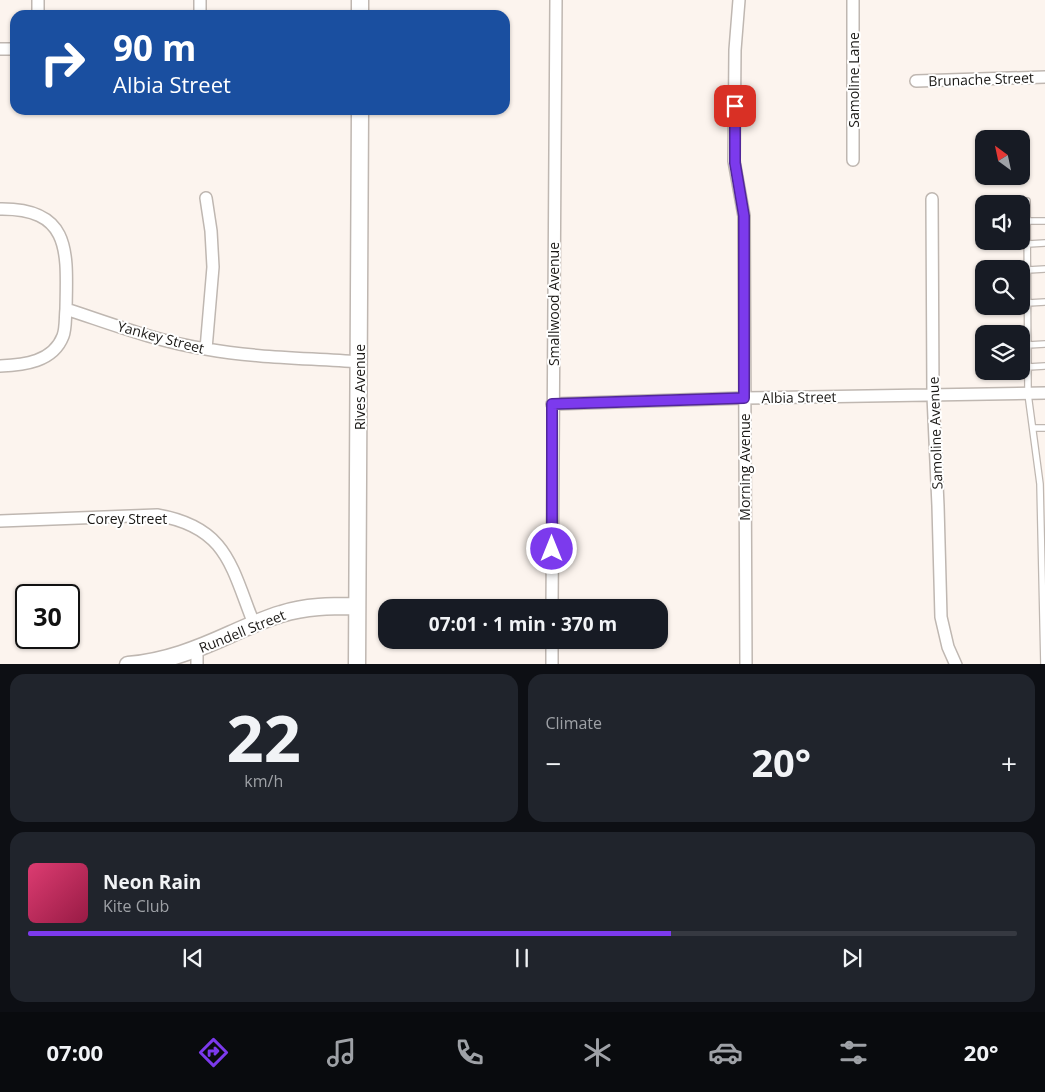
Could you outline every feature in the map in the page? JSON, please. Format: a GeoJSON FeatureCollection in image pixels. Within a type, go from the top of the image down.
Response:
{"type":"FeatureCollection","features":[{"type":"Feature","properties":{"kind":"street","name":"Smallwood Avenue"},"geometry":{"type":"LineString","coordinates":[[552,599],[556,0]]}},
{"type":"Feature","properties":{"kind":"street","name":"Morning Avenue"},"geometry":{"type":"LineString","coordinates":[[739,0],[735,50],[734,161],[744,216],[746,664]]}},
{"type":"Feature","properties":{"kind":"street","name":"Samoline Lane"},"geometry":{"type":"LineString","coordinates":[[853,0],[853,160]]}},
{"type":"Feature","properties":{"kind":"street","name":"Brunache Street"},"geometry":{"type":"LineString","coordinates":[[916,81],[1045,77]]}},
{"type":"Feature","properties":{"kind":"street","name":"Rives Avenue"},"geometry":{"type":"LineString","coordinates":[[357,664],[360,115]]}},
{"type":"Feature","properties":{"kind":"street"},"geometry":{"type":"LineString","coordinates":[[206,198],[211,231],[213,267],[206,349]]}},
{"type":"Feature","properties":{"kind":"street","name":"Samoline Avenue"},"geometry":{"type":"LineString","coordinates":[[932,199],[933,396],[941,617],[945,640],[956,664]]}},
{"type":"Feature","properties":{"kind":"street"},"geometry":{"type":"LineString","coordinates":[[0,209],[15,208],[31,211],[45,218],[55,229],[63,242],[66,252],[66,309],[65,330],[62,338],[52,352],[38,360],[23,364],[0,366]]}},
{"type":"Feature","properties":{"kind":"street","name":"Yankey Street"},"geometry":{"type":"LineString","coordinates":[[66,309],[174,343],[206,349],[273,358],[359,362]]}},
{"type":"Feature","properties":{"kind":"street","name":"Albia Street"},"geometry":{"type":"LineString","coordinates":[[552,404],[744,398],[1045,394]]}},
{"type":"Feature","properties":{"kind":"street","name":"Corey Street"},"geometry":{"type":"LineString","coordinates":[[0,521],[157,516],[175,518],[207,534],[220,546],[232,567],[254,624]]}},
{"type":"Feature","properties":{"kind":"street","name":"Rundell Street"},"geometry":{"type":"LineString","coordinates":[[128,664],[197,657],[254,624],[298,609],[320,606],[357,606]]}},
{"type":"Feature","properties":{"kind":"street"},"geometry":{"type":"LineString","coordinates":[[552,649],[552,664]]}},
{"type":"Feature","properties":{"kind":"lane"},"geometry":{"type":"LineString","coordinates":[[1030,222],[1045,221]]}},
{"type":"Feature","properties":{"kind":"lane"},"geometry":{"type":"LineString","coordinates":[[1030,244],[1045,243]]}},
{"type":"Feature","properties":{"kind":"lane"},"geometry":{"type":"LineString","coordinates":[[1030,270],[1045,269]]}},
{"type":"Feature","properties":{"kind":"lane"},"geometry":{"type":"LineString","coordinates":[[1030,303],[1045,302]]}},
{"type":"Feature","properties":{"kind":"lane"},"geometry":{"type":"LineString","coordinates":[[1030,345],[1045,344]]}},
{"type":"Feature","properties":{"kind":"lane"},"geometry":{"type":"LineString","coordinates":[[1030,367],[1045,366]]}},
{"type":"Feature","properties":{"kind":"lane"},"geometry":{"type":"LineString","coordinates":[[1028,380],[1033,428],[1042,471],[1044,664]]}},
{"type":"Feature","properties":{"kind":"lane"},"geometry":{"type":"LineString","coordinates":[[1033,428],[1045,428]]}},
{"type":"Feature","properties":{"kind":"route"},"geometry":{"type":"LineString","coordinates":[[552,549],[552,404],[744,398],[744,216],[735,163],[735,106]]}}]}
